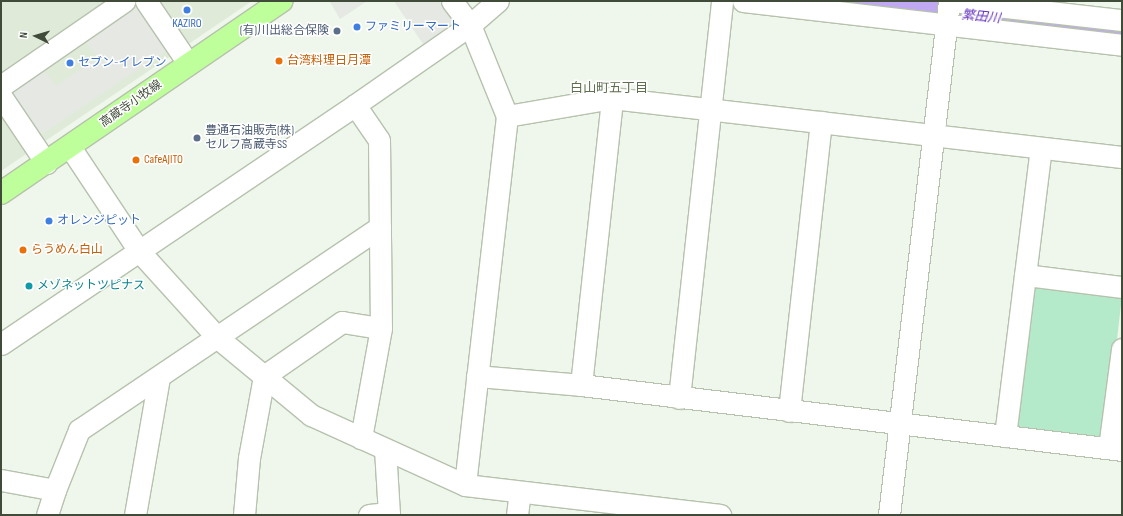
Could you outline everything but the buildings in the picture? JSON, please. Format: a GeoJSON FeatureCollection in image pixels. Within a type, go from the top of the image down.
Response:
{"type":"FeatureCollection","features":[{"type":"Feature","properties":{"kind":"main road","name":"高蔵寺小牧線"},"geometry":{"type":"LineString","coordinates":[[1,193],[70,147],[271,4]]}},
{"type":"Feature","properties":{"kind":"street"},"geometry":{"type":"LineString","coordinates":[[1,86],[124,1]]}},
{"type":"Feature","properties":{"kind":"street"},"geometry":{"type":"LineString","coordinates":[[146,1],[188,63]]}},
{"type":"Feature","properties":{"kind":"street"},"geometry":{"type":"LineString","coordinates":[[452,1],[470,25],[507,116],[465,486]]}},
{"type":"Feature","properties":{"kind":"street"},"geometry":{"type":"LineString","coordinates":[[1,344],[355,105],[470,25],[498,1]]}},
{"type":"Feature","properties":{"kind":"street"},"geometry":{"type":"LineString","coordinates":[[679,398],[722,1]]}},
{"type":"Feature","properties":{"kind":"street"},"geometry":{"type":"LineString","coordinates":[[743,1],[1122,45]]}},
{"type":"Feature","properties":{"kind":"street"},"geometry":{"type":"LineString","coordinates":[[889,515],[949,1]]}},
{"type":"Feature","properties":{"kind":"street"},"geometry":{"type":"LineString","coordinates":[[952,1],[1122,20]]}},
{"type":"Feature","properties":{"kind":"street"},"geometry":{"type":"LineString","coordinates":[[1,96],[46,163]]}},
{"type":"Feature","properties":{"kind":"street"},"geometry":{"type":"LineString","coordinates":[[507,116],[612,98],[1122,157]]}},
{"type":"Feature","properties":{"kind":"street"},"geometry":{"type":"LineString","coordinates":[[581,385],[612,98]]}},
{"type":"Feature","properties":{"kind":"street"},"geometry":{"type":"LineString","coordinates":[[355,105],[379,140],[381,328],[361,438]]}},
{"type":"Feature","properties":{"kind":"street"},"geometry":{"type":"LineString","coordinates":[[789,411],[821,122]]}},
{"type":"Feature","properties":{"kind":"street"},"geometry":{"type":"LineString","coordinates":[[70,147],[139,251],[218,338],[311,415],[465,486],[720,515]]}},
{"type":"Feature","properties":{"kind":"street"},"geometry":{"type":"LineString","coordinates":[[1005,436],[1041,148]]}},
{"type":"Feature","properties":{"kind":"street"},"geometry":{"type":"LineString","coordinates":[[47,515],[55,490],[79,430],[218,338],[380,227]]}},
{"type":"Feature","properties":{"kind":"street"},"geometry":{"type":"LineString","coordinates":[[1025,274],[1122,287]]}},
{"type":"Feature","properties":{"kind":"street"},"geometry":{"type":"LineString","coordinates":[[244,515],[249,458],[264,376],[342,322],[381,328]]}},
{"type":"Feature","properties":{"kind":"street"},"geometry":{"type":"LineString","coordinates":[[477,376],[581,385],[679,398],[1116,449],[1122,349]]}},
{"type":"Feature","properties":{"kind":"street"},"geometry":{"type":"LineString","coordinates":[[135,515],[159,377]]}},
{"type":"Feature","properties":{"kind":"street"},"geometry":{"type":"LineString","coordinates":[[382,514],[385,449]]}},
{"type":"Feature","properties":{"kind":"street"},"geometry":{"type":"LineString","coordinates":[[1,480],[55,490]]}},
{"type":"Feature","properties":{"kind":"street"},"geometry":{"type":"LineString","coordinates":[[516,515],[520,492]]}},
{"type":"Feature","properties":{"kind":"shaded area"},"geometry":{"type":"Polygon","coordinates":[[[1,1],[252,1],[1,171],[1,1]]]}},
{"type":"Feature","properties":{"kind":"shaded area"},"geometry":{"type":"Polygon","coordinates":[[[367,1],[340,19],[330,2],[367,1]]]}},
{"type":"Feature","properties":{"kind":"shaded area"},"geometry":{"type":"Polygon","coordinates":[[[394,1],[439,1],[452,19],[451,26],[423,44],[394,1]]]}},
{"type":"Feature","properties":{"kind":"shaded area"},"geometry":{"type":"Polygon","coordinates":[[[141,2],[171,47],[36,138],[6,94],[44,71],[56,86],[98,58],[84,39],[141,2]]]}},
{"type":"Feature","properties":{"kind":"green space"},"geometry":{"type":"Polygon","coordinates":[[[1031,286],[1122,296],[1106,435],[1099,440],[1019,431],[1015,424],[1031,286]]]}},
{"type":"Feature","properties":{"kind":"waterway","name":"繁田川"},"geometry":{"type":"LineString","coordinates":[[839,1],[1122,33]]}},
{"type":"Feature","properties":{"kind":"place","name":"KAZIRO"},"geometry":{"type":"Point","coordinates":[187,10]}},
{"type":"Feature","properties":{"kind":"place","name":"ファミリーマート"},"geometry":{"type":"Point","coordinates":[357,27]}},
{"type":"Feature","properties":{"kind":"place","name":"(有)川出総合保険"},"geometry":{"type":"Point","coordinates":[337,31]}},
{"type":"Feature","properties":{"kind":"place","name":"台湾料理日月潭"},"geometry":{"type":"Point","coordinates":[279,61]}},
{"type":"Feature","properties":{"kind":"place","name":"セブン-イレブン"},"geometry":{"type":"Point","coordinates":[70,63]}},
{"type":"Feature","properties":{"kind":"place","name":"豊通石油販売(株) セルフ高蔵寺SS"},"geometry":{"type":"Point","coordinates":[197,138]}},
{"type":"Feature","properties":{"kind":"place","name":"CafeAJITO"},"geometry":{"type":"Point","coordinates":[136,160]}},
{"type":"Feature","properties":{"kind":"place","name":"オレンジピット"},"geometry":{"type":"Point","coordinates":[49,221]}},
{"type":"Feature","properties":{"kind":"place","name":"らうめん白山"},"geometry":{"type":"Point","coordinates":[23,250]}},
{"type":"Feature","properties":{"kind":"place","name":"メゾネットツピナス"},"geometry":{"type":"Point","coordinates":[29,286]}},
{"type":"Feature","properties":{"kind":"district","name":"白山町五丁目"},"geometry":{"type":"Point","coordinates":[609,88]}}]}
